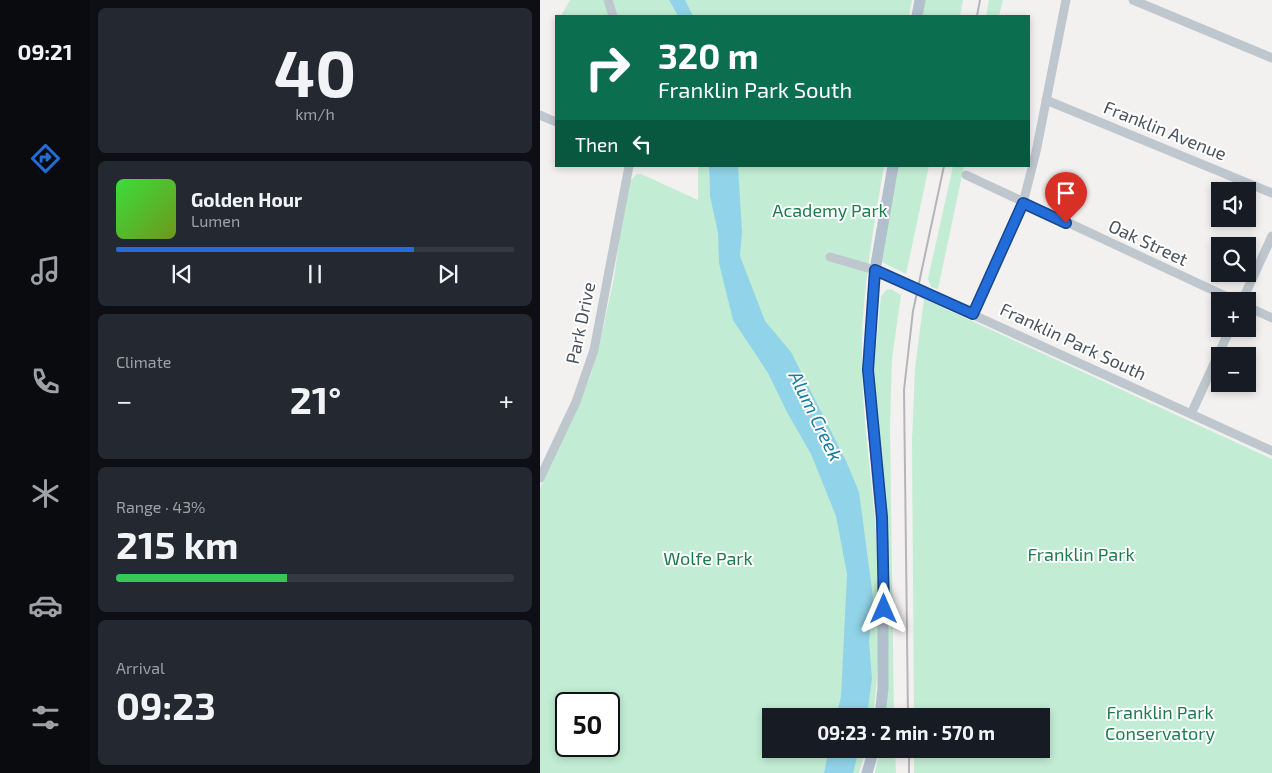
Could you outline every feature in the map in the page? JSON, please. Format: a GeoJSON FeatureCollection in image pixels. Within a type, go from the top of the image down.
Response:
{"type":"FeatureCollection","features":[{"type":"Feature","properties":{"kind":"main road"},"geometry":{"type":"LineString","coordinates":[[917,15],[920,0]]}},
{"type":"Feature","properties":{"kind":"main road"},"geometry":{"type":"LineString","coordinates":[[881,708],[883,688],[883,541],[868,370],[875,270],[893,167]]}},
{"type":"Feature","properties":{"kind":"main road"},"geometry":{"type":"LineString","coordinates":[[867,773],[871,758]]}},
{"type":"Feature","properties":{"kind":"street"},"geometry":{"type":"LineString","coordinates":[[608,0],[613,15]]}},
{"type":"Feature","properties":{"kind":"street"},"geometry":{"type":"LineString","coordinates":[[973,314],[1023,203],[1066,0]]}},
{"type":"Feature","properties":{"kind":"street"},"geometry":{"type":"LineString","coordinates":[[1134,0],[1272,58]]}},
{"type":"Feature","properties":{"kind":"street","name":"Franklin Avenue"},"geometry":{"type":"LineString","coordinates":[[1046,100],[1272,193]]}},
{"type":"Feature","properties":{"kind":"street"},"geometry":{"type":"LineString","coordinates":[[540,115],[555,122]]}},
{"type":"Feature","properties":{"kind":"street","name":"Park Drive"},"geometry":{"type":"LineString","coordinates":[[541,472],[576,402],[594,350],[629,167]]}},
{"type":"Feature","properties":{"kind":"street","name":"Oak Street"},"geometry":{"type":"LineString","coordinates":[[966,175],[1216,292]]}},
{"type":"Feature","properties":{"kind":"street"},"geometry":{"type":"LineString","coordinates":[[1246,292],[1272,236]]}},
{"type":"Feature","properties":{"kind":"street","name":"Franklin Park South"},"geometry":{"type":"LineString","coordinates":[[830,257],[875,270],[1272,451]]}},
{"type":"Feature","properties":{"kind":"street"},"geometry":{"type":"LineString","coordinates":[[1256,311],[1272,318]]}},
{"type":"Feature","properties":{"kind":"street"},"geometry":{"type":"LineString","coordinates":[[1191,414],[1226,337]]}},
{"type":"Feature","properties":{"kind":"green space"},"geometry":{"type":"Polygon","coordinates":[[[570,0],[669,0],[677,15],[562,15],[570,0]]]}},
{"type":"Feature","properties":{"kind":"green space"},"geometry":{"type":"Polygon","coordinates":[[[677,0],[912,0],[909,15],[684,15],[677,0]]]}},
{"type":"Feature","properties":{"kind":"green space"},"geometry":{"type":"Polygon","coordinates":[[[924,0],[963,0],[960,15],[921,15],[924,0]]]}},
{"type":"Feature","properties":{"kind":"green space"},"geometry":{"type":"Polygon","coordinates":[[[989,0],[1003,0],[999,15],[986,15],[989,0]]]}},
{"type":"Feature","properties":{"kind":"green space","name":"Wolfe Park"},"geometry":{"type":"Polygon","coordinates":[[[698,167],[709,167],[710,196],[719,167],[884,167],[868,264],[862,337],[862,383],[876,535],[878,580],[879,648],[874,708],[762,708],[762,758],[863,758],[859,773],[540,773],[540,488],[590,377],[599,347],[614,278],[626,192],[631,180],[637,174],[641,174],[698,200],[698,167]]]}},
{"type":"Feature","properties":{"kind":"green space"},"geometry":{"type":"Polygon","coordinates":[[[896,167],[929,167],[906,274],[882,262],[896,167]]]}},
{"type":"Feature","properties":{"kind":"green space"},"geometry":{"type":"Polygon","coordinates":[[[953,167],[964,167],[938,289],[931,287],[928,279],[953,167]]]}},
{"type":"Feature","properties":{"kind":"green space"},"geometry":{"type":"Polygon","coordinates":[[[891,289],[901,295],[892,359],[890,426],[894,708],[885,708],[873,374],[881,297],[886,290],[891,289]]]}},
{"type":"Feature","properties":{"kind":"green space","name":"Franklin Park"},"geometry":{"type":"Polygon","coordinates":[[[924,299],[1272,459],[1272,773],[914,773],[914,758],[1050,758],[1050,708],[914,708],[912,441],[915,368],[924,299]]]}},
{"type":"Feature","properties":{"kind":"green space"},"geometry":{"type":"Polygon","coordinates":[[[878,758],[895,758],[896,773],[875,773],[878,758]]]}},
{"type":"Feature","properties":{"kind":"water"},"geometry":{"type":"Polygon","coordinates":[[[669,0],[685,0],[692,15],[677,15],[669,0]]]}},
{"type":"Feature","properties":{"kind":"water","name":"Alum Creek"},"geometry":{"type":"Polygon","coordinates":[[[709,167],[738,167],[742,232],[740,256],[765,321],[791,352],[846,461],[859,492],[873,597],[869,642],[872,678],[868,708],[838,708],[841,697],[847,574],[836,516],[811,454],[787,412],[768,373],[733,320],[719,263],[718,233],[710,196],[709,167]]]}},
{"type":"Feature","properties":{"kind":"water"},"geometry":{"type":"Polygon","coordinates":[[[827,758],[857,758],[853,773],[824,773],[827,758]]]}},
{"type":"Feature","properties":{"kind":"railway"},"geometry":{"type":"LineString","coordinates":[[977,15],[980,0]]}},
{"type":"Feature","properties":{"kind":"railway"},"geometry":{"type":"LineString","coordinates":[[908,708],[904,390],[913,311],[944,167]]}},
{"type":"Feature","properties":{"kind":"railway"},"geometry":{"type":"LineString","coordinates":[[909,758],[909,773]]}},
{"type":"Feature","properties":{"kind":"route"},"geometry":{"type":"LineString","coordinates":[[884,609],[882,517],[868,370],[870,318],[875,270],[973,314],[1023,203],[1066,223]]}},
{"type":"Feature","properties":{"kind":"park label","name":"Academy Park"},"geometry":{"type":"Point","coordinates":[830,211]}},
{"type":"Feature","properties":{"kind":"park label","name":"Franklin Park Conservatory"},"geometry":{"type":"Point","coordinates":[1160,723]}}]}
